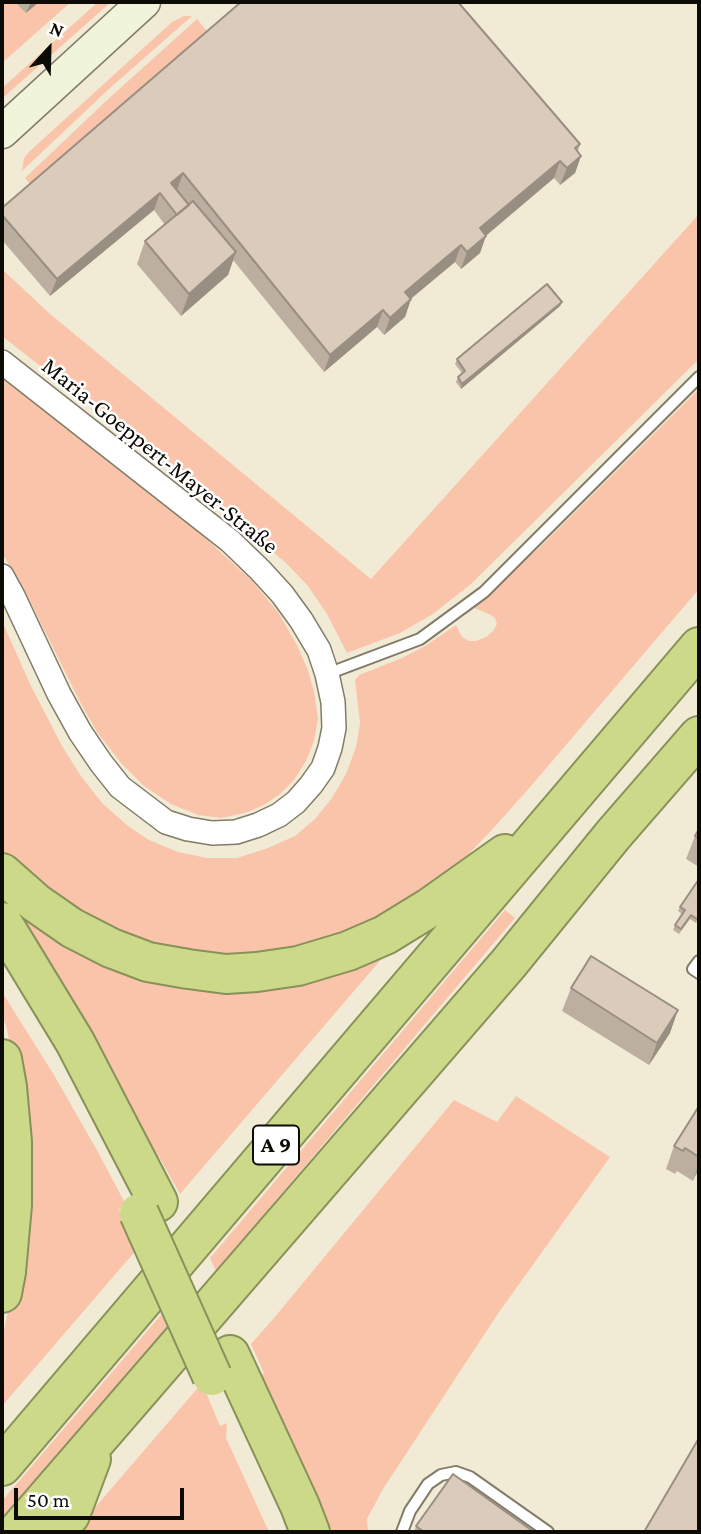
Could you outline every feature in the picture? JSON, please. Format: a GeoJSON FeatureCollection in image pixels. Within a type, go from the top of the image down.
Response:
{"type":"FeatureCollection","features":[{"type":"Feature","properties":{"kind":"highway","name":"A 9"},"geometry":{"type":"LineString","coordinates":[[2,1466],[699,648]]}},
{"type":"Feature","properties":{"kind":"highway","name":"A 9"},"geometry":{"type":"LineString","coordinates":[[17,1532],[499,974],[613,835],[699,736]]}},
{"type":"Feature","properties":{"kind":"highway"},"geometry":{"type":"LineString","coordinates":[[2,873],[36,903],[72,928],[111,948],[148,962],[188,969],[226,974],[257,972],[298,966],[348,951],[385,935],[429,908],[550,823]]}},
{"type":"Feature","properties":{"kind":"highway"},"geometry":{"type":"LineString","coordinates":[[2,922],[75,1042],[221,1366],[284,1532]]}},
{"type":"Feature","properties":{"kind":"highway"},"geometry":{"type":"LineString","coordinates":[[2,967],[75,1081],[148,1208]]}},
{"type":"Feature","properties":{"kind":"highway"},"geometry":{"type":"LineString","coordinates":[[2,1059],[12,1142],[12,1205],[2,1293]]}},
{"type":"Feature","properties":{"kind":"highway"},"geometry":{"type":"LineString","coordinates":[[221,1366],[300,1506],[310,1532]]}},
{"type":"Feature","properties":{"kind":"highway"},"geometry":{"type":"LineString","coordinates":[[56,1532],[70,1515],[98,1439]]}},
{"type":"Feature","properties":{"kind":"street"},"geometry":{"type":"LineString","coordinates":[[2,132],[144,2]]}},
{"type":"Feature","properties":{"kind":"street","name":"Maria-Goeppert-Mayer-Straße"},"geometry":{"type":"LineString","coordinates":[[2,362],[230,541],[282,594],[319,650],[327,674],[333,702],[334,728],[323,768],[296,802],[279,815],[258,825],[236,832],[212,833],[166,822],[120,787],[80,732],[2,576]]}},
{"type":"Feature","properties":{"kind":"lane"},"geometry":{"type":"LineString","coordinates":[[327,674],[420,639],[484,592],[699,377]]}},
{"type":"Feature","properties":{"kind":"lane"},"geometry":{"type":"LineString","coordinates":[[699,961],[693,970],[699,973]]}},
{"type":"Feature","properties":{"kind":"lane"},"geometry":{"type":"LineString","coordinates":[[402,1532],[410,1511],[428,1484],[441,1475],[456,1472],[470,1477],[548,1532]]}},
{"type":"Feature","properties":{"kind":"shaded area"},"geometry":{"type":"Polygon","coordinates":[[[2,2],[71,2],[2,63],[2,2]]]}},
{"type":"Feature","properties":{"kind":"shaded area"},"geometry":{"type":"Polygon","coordinates":[[[98,2],[111,2],[2,96],[2,88],[98,2]]]}},
{"type":"Feature","properties":{"kind":"shaded area"},"geometry":{"type":"Polygon","coordinates":[[[184,16],[192,16],[22,171],[24,158],[30,151],[172,22],[184,16]]]}},
{"type":"Feature","properties":{"kind":"shaded area"},"geometry":{"type":"Polygon","coordinates":[[[197,19],[212,37],[35,190],[25,178],[197,19]]]}},
{"type":"Feature","properties":{"kind":"shaded area"},"geometry":{"type":"Polygon","coordinates":[[[699,214],[699,359],[471,584],[433,614],[400,633],[347,653],[327,614],[308,586],[286,563],[2,336],[2,269],[49,313],[371,579],[699,214]]]}},
{"type":"Feature","properties":{"kind":"shaded area"},"geometry":{"type":"Polygon","coordinates":[[[2,377],[192,526],[251,580],[278,612],[308,670],[318,719],[314,741],[306,761],[294,780],[264,805],[245,813],[221,818],[198,815],[171,804],[144,786],[122,764],[97,732],[26,593],[2,553],[2,377]]]}},
{"type":"Feature","properties":{"kind":"shaded area"},"geometry":{"type":"Polygon","coordinates":[[[699,389],[699,589],[490,832],[423,896],[330,945],[241,961],[161,952],[79,919],[2,854],[2,621],[62,746],[102,803],[128,826],[149,840],[178,852],[207,858],[237,858],[268,848],[295,836],[315,819],[346,774],[356,747],[360,723],[355,680],[359,675],[402,658],[456,625],[462,637],[469,641],[486,637],[497,624],[495,618],[474,608],[541,546],[699,389]]]}},
{"type":"Feature","properties":{"kind":"shaded area"},"geometry":{"type":"Polygon","coordinates":[[[2,891],[106,961],[384,956],[180,1194],[159,1157],[151,1161],[2,912],[2,891]]]}},
{"type":"Feature","properties":{"kind":"shaded area"},"geometry":{"type":"Polygon","coordinates":[[[505,910],[515,918],[216,1271],[210,1258],[505,910]]]}},
{"type":"Feature","properties":{"kind":"shaded area"},"geometry":{"type":"Polygon","coordinates":[[[2,992],[98,1152],[126,1205],[119,1209],[138,1248],[2,1406],[2,1341],[13,1286],[15,1077],[2,1014],[2,992]]]}},
{"type":"Feature","properties":{"kind":"shaded area"},"geometry":{"type":"Polygon","coordinates":[[[516,1096],[610,1157],[497,1315],[383,1489],[367,1519],[368,1532],[320,1532],[259,1377],[264,1373],[251,1344],[454,1100],[497,1122],[516,1096]]]}},
{"type":"Feature","properties":{"kind":"shaded area"},"geometry":{"type":"Polygon","coordinates":[[[166,1309],[173,1321],[2,1519],[2,1501],[166,1309]]]}},
{"type":"Feature","properties":{"kind":"shaded area"},"geometry":{"type":"Polygon","coordinates":[[[202,1383],[220,1426],[227,1423],[226,1438],[269,1532],[74,1532],[202,1383]]]}},
{"type":"Feature","properties":{"kind":"building"},"geometry":{"type":"Polygon","coordinates":[[[241,2],[458,2],[580,144],[575,148],[581,156],[567,168],[560,161],[480,228],[486,236],[467,252],[461,245],[405,292],[411,299],[390,318],[383,310],[330,355],[183,173],[171,183],[189,205],[177,215],[160,193],[57,279],[2,215],[2,208],[241,2]]]}},
{"type":"Feature","properties":{"kind":"building"},"geometry":{"type":"Polygon","coordinates":[[[193,201],[236,252],[189,294],[145,241],[193,201]]]}},
{"type":"Feature","properties":{"kind":"building"},"geometry":{"type":"Polygon","coordinates":[[[547,284],[562,302],[462,384],[458,377],[465,371],[457,359],[547,284]]]}},
{"type":"Feature","properties":{"kind":"building"},"geometry":{"type":"Polygon","coordinates":[[[697,882],[699,916],[697,919],[691,915],[681,929],[675,925],[685,910],[680,907],[697,882]]]}},
{"type":"Feature","properties":{"kind":"building"},"geometry":{"type":"Polygon","coordinates":[[[591,956],[678,1010],[657,1043],[571,988],[591,956]]]}},
{"type":"Feature","properties":{"kind":"building"},"geometry":{"type":"Polygon","coordinates":[[[699,1106],[699,1157],[685,1148],[683,1151],[674,1146],[699,1106]]]}},
{"type":"Feature","properties":{"kind":"building"},"geometry":{"type":"Polygon","coordinates":[[[699,1438],[699,1532],[644,1532],[699,1438]]]}},
{"type":"Feature","properties":{"kind":"building"},"geometry":{"type":"Polygon","coordinates":[[[453,1474],[534,1532],[424,1532],[416,1526],[453,1474]]]}}]}
